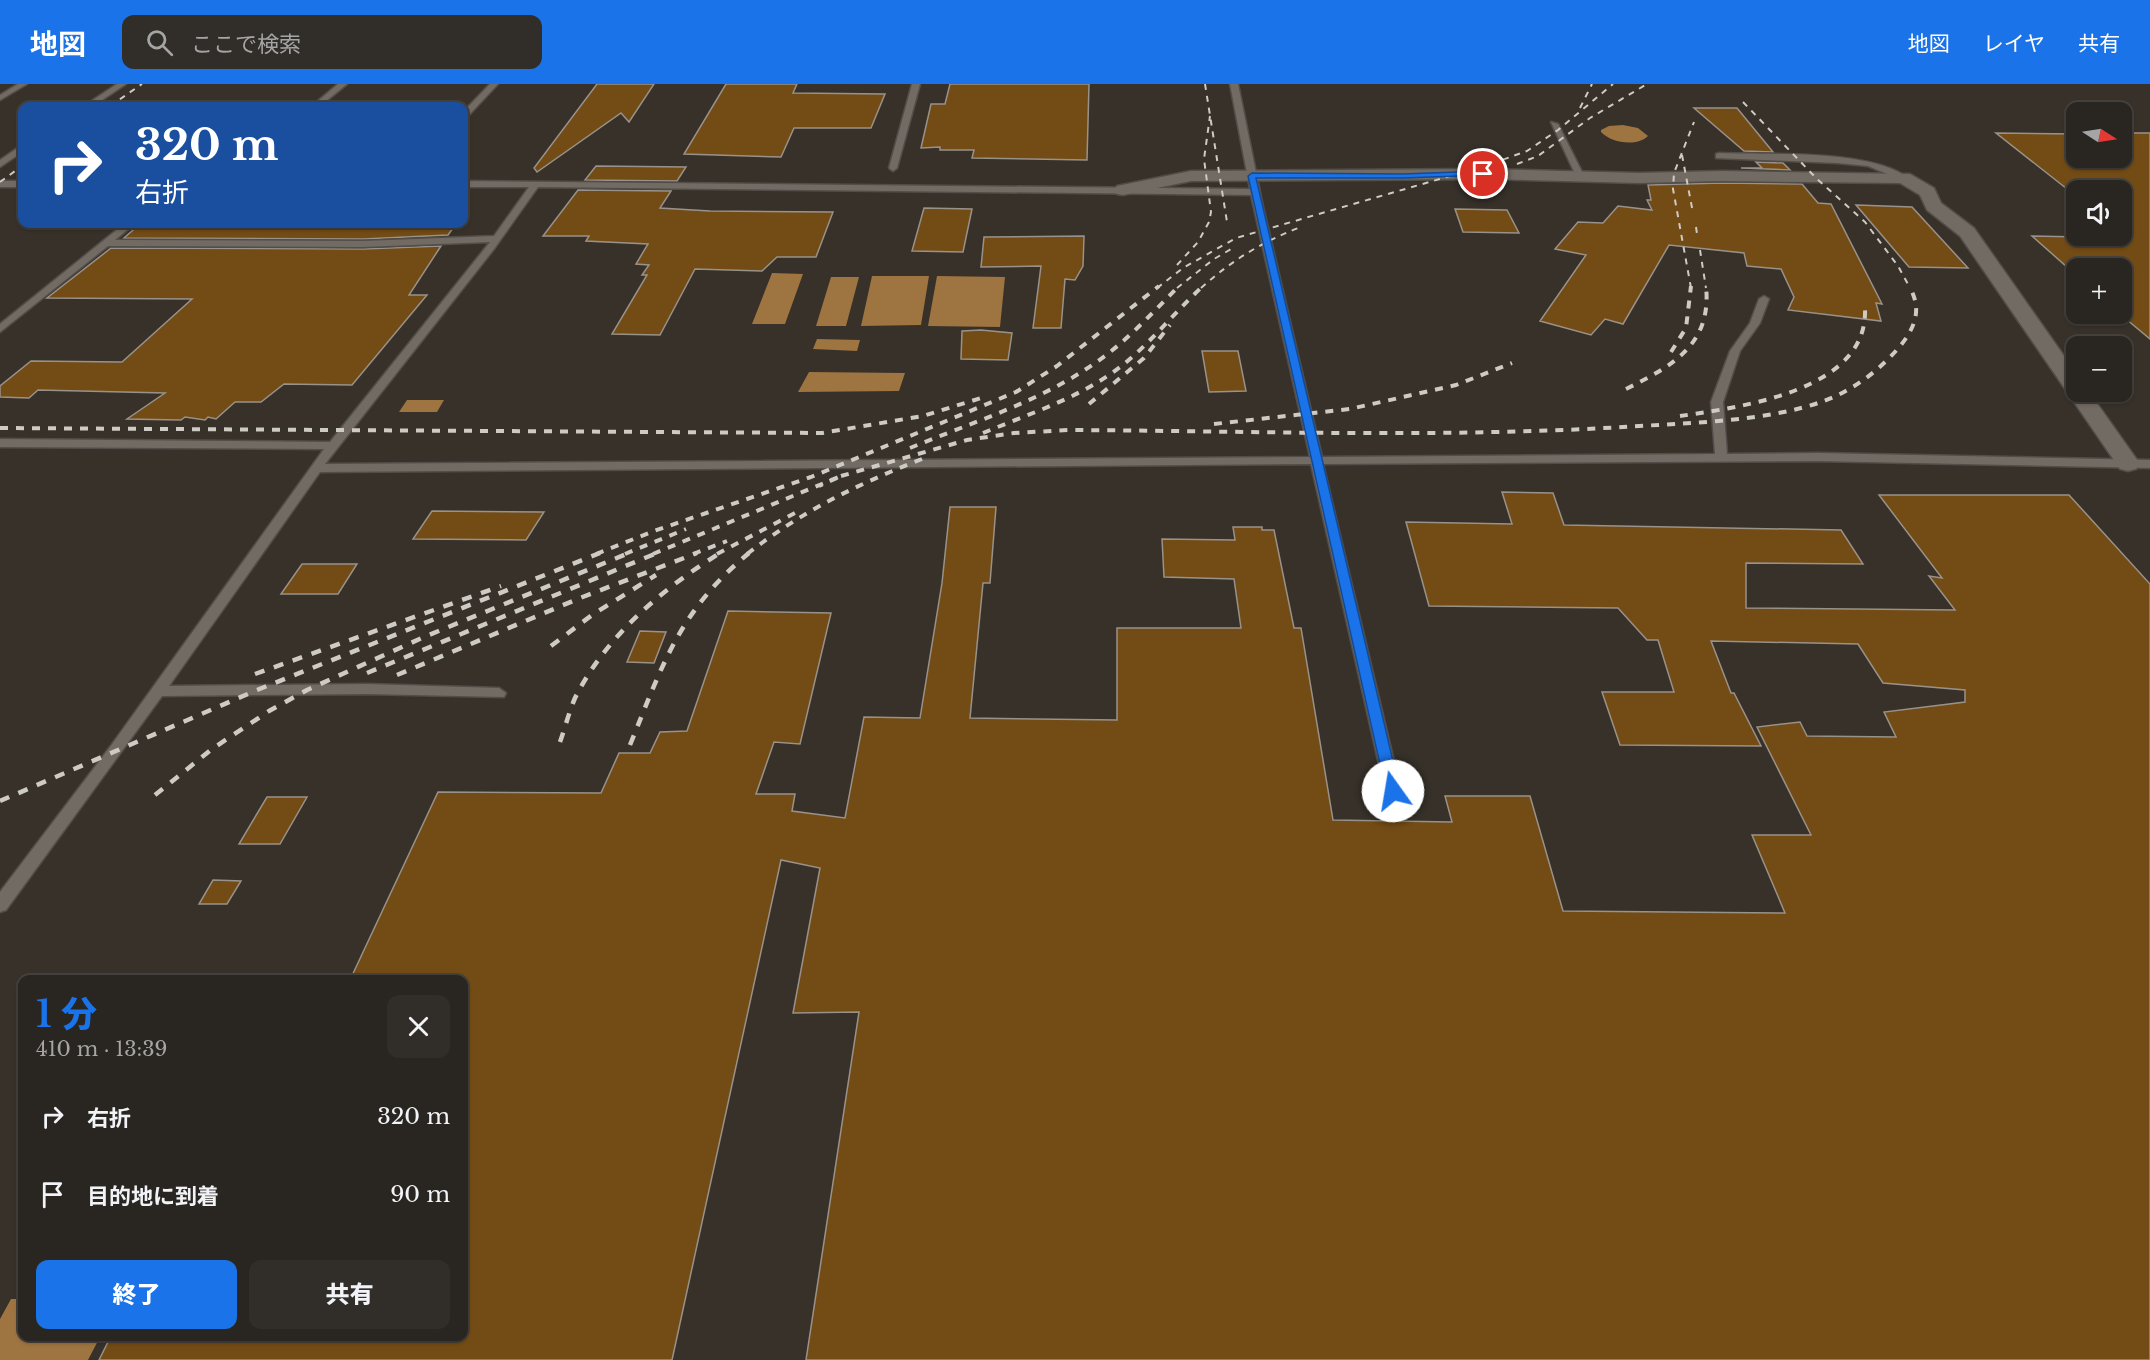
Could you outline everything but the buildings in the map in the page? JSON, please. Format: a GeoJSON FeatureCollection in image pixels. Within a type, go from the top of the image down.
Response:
{"type":"FeatureCollection","features":[{"type":"Feature","properties":{"kind":"street"},"geometry":{"type":"LineString","coordinates":[[1123,190],[1183,176],[1253,184],[1483,174],[1904,178],[1928,192],[1933,206],[1967,232],[2066,374]]}},
{"type":"Feature","properties":{"kind":"street"},"geometry":{"type":"LineString","coordinates":[[2087,402],[2139,464]]}},
{"type":"Feature","properties":{"kind":"lane"},"geometry":{"type":"LineString","coordinates":[[0,98],[22,84]]}},
{"type":"Feature","properties":{"kind":"lane"},"geometry":{"type":"LineString","coordinates":[[94,102],[122,84]]}},
{"type":"Feature","properties":{"kind":"lane"},"geometry":{"type":"LineString","coordinates":[[321,102],[343,84]]}},
{"type":"Feature","properties":{"kind":"lane"},"geometry":{"type":"LineString","coordinates":[[468,111],[494,84]]}},
{"type":"Feature","properties":{"kind":"lane"},"geometry":{"type":"LineString","coordinates":[[893,168],[916,84]]}},
{"type":"Feature","properties":{"kind":"lane"},"geometry":{"type":"LineString","coordinates":[[1234,84],[1253,184],[1393,791]]}},
{"type":"Feature","properties":{"kind":"lane"},"geometry":{"type":"LineString","coordinates":[[1554,124],[1581,176]]}},
{"type":"Feature","properties":{"kind":"lane"},"geometry":{"type":"LineString","coordinates":[[0,164],[18,152]]}},
{"type":"Feature","properties":{"kind":"lane"},"geometry":{"type":"LineString","coordinates":[[1719,156],[1870,164],[1904,178]]}},
{"type":"Feature","properties":{"kind":"lane"},"geometry":{"type":"LineString","coordinates":[[0,184],[18,184]]}},
{"type":"Feature","properties":{"kind":"lane"},"geometry":{"type":"LineString","coordinates":[[468,184],[1123,190]]}},
{"type":"Feature","properties":{"kind":"lane"},"geometry":{"type":"LineString","coordinates":[[0,905],[157,691],[316,468],[537,184]]}},
{"type":"Feature","properties":{"kind":"lane"},"geometry":{"type":"LineString","coordinates":[[0,329],[124,228]]}},
{"type":"Feature","properties":{"kind":"lane"},"geometry":{"type":"LineString","coordinates":[[105,243],[363,244],[496,239]]}},
{"type":"Feature","properties":{"kind":"lane"},"geometry":{"type":"LineString","coordinates":[[1721,458],[1717,402],[1735,351],[1755,323],[1764,299]]}},
{"type":"Feature","properties":{"kind":"lane"},"geometry":{"type":"LineString","coordinates":[[0,443],[334,446]]}},
{"type":"Feature","properties":{"kind":"lane"},"geometry":{"type":"LineString","coordinates":[[316,468],[1721,458],[2139,464]]}},
{"type":"Feature","properties":{"kind":"lane"},"geometry":{"type":"LineString","coordinates":[[157,691],[367,689],[499,693]]}},
{"type":"Feature","properties":{"kind":"shaded area"},"geometry":{"type":"Polygon","coordinates":[[[1623,125],[1638,128],[1648,136],[1637,142],[1624,142],[1611,139],[1601,132],[1609,126],[1623,125]]]}},
{"type":"Feature","properties":{"kind":"shaded area"},"geometry":{"type":"Polygon","coordinates":[[[772,273],[803,274],[785,324],[752,324],[772,273]]]}},
{"type":"Feature","properties":{"kind":"shaded area"},"geometry":{"type":"Polygon","coordinates":[[[872,276],[929,276],[921,325],[861,326],[872,276]]]}},
{"type":"Feature","properties":{"kind":"shaded area"},"geometry":{"type":"Polygon","coordinates":[[[937,276],[1005,277],[1000,327],[928,326],[937,276]]]}},
{"type":"Feature","properties":{"kind":"shaded area"},"geometry":{"type":"Polygon","coordinates":[[[831,277],[859,277],[846,326],[816,326],[831,277]]]}},
{"type":"Feature","properties":{"kind":"shaded area"},"geometry":{"type":"Polygon","coordinates":[[[817,339],[860,340],[857,351],[813,349],[817,339]]]}},
{"type":"Feature","properties":{"kind":"shaded area"},"geometry":{"type":"Polygon","coordinates":[[[809,372],[905,373],[899,391],[798,392],[809,372]]]}},
{"type":"Feature","properties":{"kind":"shaded area"},"geometry":{"type":"Polygon","coordinates":[[[407,400],[444,400],[437,412],[399,412],[407,400]]]}},
{"type":"Feature","properties":{"kind":"shaded area"},"geometry":{"type":"Polygon","coordinates":[[[11,1299],[18,1299],[18,1341],[98,1341],[88,1360],[0,1360],[0,1319],[11,1299]]]}},
{"type":"Feature","properties":{"kind":"railway"},"geometry":{"type":"LineString","coordinates":[[116,102],[142,84]]}},
{"type":"Feature","properties":{"kind":"railway"},"geometry":{"type":"LineString","coordinates":[[1205,84],[1227,222]]}},
{"type":"Feature","properties":{"kind":"railway"},"geometry":{"type":"LineString","coordinates":[[1580,108],[1592,84]]}},
{"type":"Feature","properties":{"kind":"railway"},"geometry":{"type":"LineString","coordinates":[[1157,288],[1183,268],[1236,238],[1488,165],[1527,151],[1558,130],[1613,84]]}},
{"type":"Feature","properties":{"kind":"railway"},"geometry":{"type":"LineString","coordinates":[[1517,164],[1538,156],[1590,118],[1647,84]]}},
{"type":"Feature","properties":{"kind":"railway"},"geometry":{"type":"LineString","coordinates":[[1743,102],[1817,179],[1865,222],[1898,266],[1910,288]]}},
{"type":"Feature","properties":{"kind":"railway"},"geometry":{"type":"LineString","coordinates":[[1177,265],[1198,242],[1209,222],[1211,212],[1204,159],[1210,116]]}},
{"type":"Feature","properties":{"kind":"railway"},"geometry":{"type":"LineString","coordinates":[[1691,287],[1673,189],[1674,173],[1694,122]]}},
{"type":"Feature","properties":{"kind":"railway"},"geometry":{"type":"LineString","coordinates":[[1682,155],[1693,213]]}},
{"type":"Feature","properties":{"kind":"railway"},"geometry":{"type":"LineString","coordinates":[[0,182],[18,169]]}},
{"type":"Feature","properties":{"kind":"railway"},"geometry":{"type":"LineString","coordinates":[[1201,288],[1248,253],[1301,227]]}},
{"type":"Feature","properties":{"kind":"railway"},"geometry":{"type":"LineString","coordinates":[[1696,227],[1697,234]]}},
{"type":"Feature","properties":{"kind":"railway"},"geometry":{"type":"LineString","coordinates":[[1177,288],[1214,259],[1233,248]]}},
{"type":"Feature","properties":{"kind":"railway"},"geometry":{"type":"LineString","coordinates":[[1700,250],[1706,288]]}},
{"type":"Feature","properties":{"kind":"railway"},"geometry":{"type":"LineString","coordinates":[[596,554],[654,531],[811,477],[1016,392],[1057,366],[1159,286]]}},
{"type":"Feature","properties":{"kind":"railway"},"geometry":{"type":"LineString","coordinates":[[1671,352],[1686,328],[1691,287]]}},
{"type":"Feature","properties":{"kind":"railway"},"geometry":{"type":"LineString","coordinates":[[910,448],[1007,410],[1076,375],[1120,344],[1177,288]]}},
{"type":"Feature","properties":{"kind":"railway"},"geometry":{"type":"LineString","coordinates":[[983,433],[1074,395],[1108,376],[1144,346],[1201,288]]}},
{"type":"Feature","properties":{"kind":"railway"},"geometry":{"type":"LineString","coordinates":[[1626,389],[1659,372],[1686,351],[1702,324],[1706,306],[1706,288]]}},
{"type":"Feature","properties":{"kind":"railway"},"geometry":{"type":"LineString","coordinates":[[841,476],[967,440],[1014,433],[1069,430],[1485,432],[1699,423],[1777,413],[1801,408],[1835,396],[1856,385],[1885,362],[1901,345],[1914,324],[1916,309],[1910,288]]}},
{"type":"Feature","properties":{"kind":"railway"},"geometry":{"type":"LineString","coordinates":[[1680,416],[1766,400],[1824,377],[1846,359],[1860,337],[1865,309]]}},
{"type":"Feature","properties":{"kind":"railway"},"geometry":{"type":"LineString","coordinates":[[1089,404],[1144,358],[1170,325]]}},
{"type":"Feature","properties":{"kind":"railway"},"geometry":{"type":"LineString","coordinates":[[1214,424],[1350,409],[1456,385],[1512,363]]}},
{"type":"Feature","properties":{"kind":"railway"},"geometry":{"type":"LineString","coordinates":[[0,428],[822,433],[923,416],[981,398]]}},
{"type":"Feature","properties":{"kind":"railway"},"geometry":{"type":"LineString","coordinates":[[747,554],[810,511],[922,459]]}},
{"type":"Feature","properties":{"kind":"railway"},"geometry":{"type":"LineString","coordinates":[[653,554],[841,476]]}},
{"type":"Feature","properties":{"kind":"railway"},"geometry":{"type":"LineString","coordinates":[[819,486],[841,476]]}},
{"type":"Feature","properties":{"kind":"railway"},"geometry":{"type":"LineString","coordinates":[[717,554],[795,513]]}},
{"type":"Feature","properties":{"kind":"railway"},"geometry":{"type":"LineString","coordinates":[[625,554],[686,529]]}},
{"type":"Feature","properties":{"kind":"railway"},"geometry":{"type":"LineString","coordinates":[[693,554],[727,541]]}},
{"type":"Feature","properties":{"kind":"railway"},"geometry":{"type":"LineString","coordinates":[[0,801],[257,690],[600,553]]}},
{"type":"Feature","properties":{"kind":"railway"},"geometry":{"type":"LineString","coordinates":[[155,795],[212,749],[269,711],[307,690],[424,637],[629,553]]}},
{"type":"Feature","properties":{"kind":"railway"},"geometry":{"type":"LineString","coordinates":[[367,673],[657,553]]}},
{"type":"Feature","properties":{"kind":"railway"},"geometry":{"type":"LineString","coordinates":[[397,675],[580,598],[697,553]]}},
{"type":"Feature","properties":{"kind":"railway"},"geometry":{"type":"LineString","coordinates":[[560,742],[575,698],[588,675],[619,634],[657,598],[720,553]]}},
{"type":"Feature","properties":{"kind":"railway"},"geometry":{"type":"LineString","coordinates":[[630,745],[664,664],[689,618],[725,575],[749,553]]}},
{"type":"Feature","properties":{"kind":"railway"},"geometry":{"type":"LineString","coordinates":[[551,646],[592,615],[656,575]]}},
{"type":"Feature","properties":{"kind":"railway"},"geometry":{"type":"LineString","coordinates":[[255,674],[501,586]]}},
{"type":"Feature","properties":{"kind":"route"},"geometry":{"type":"LineString","coordinates":[[1393,791],[1252,176],[1483,174]]}}]}
